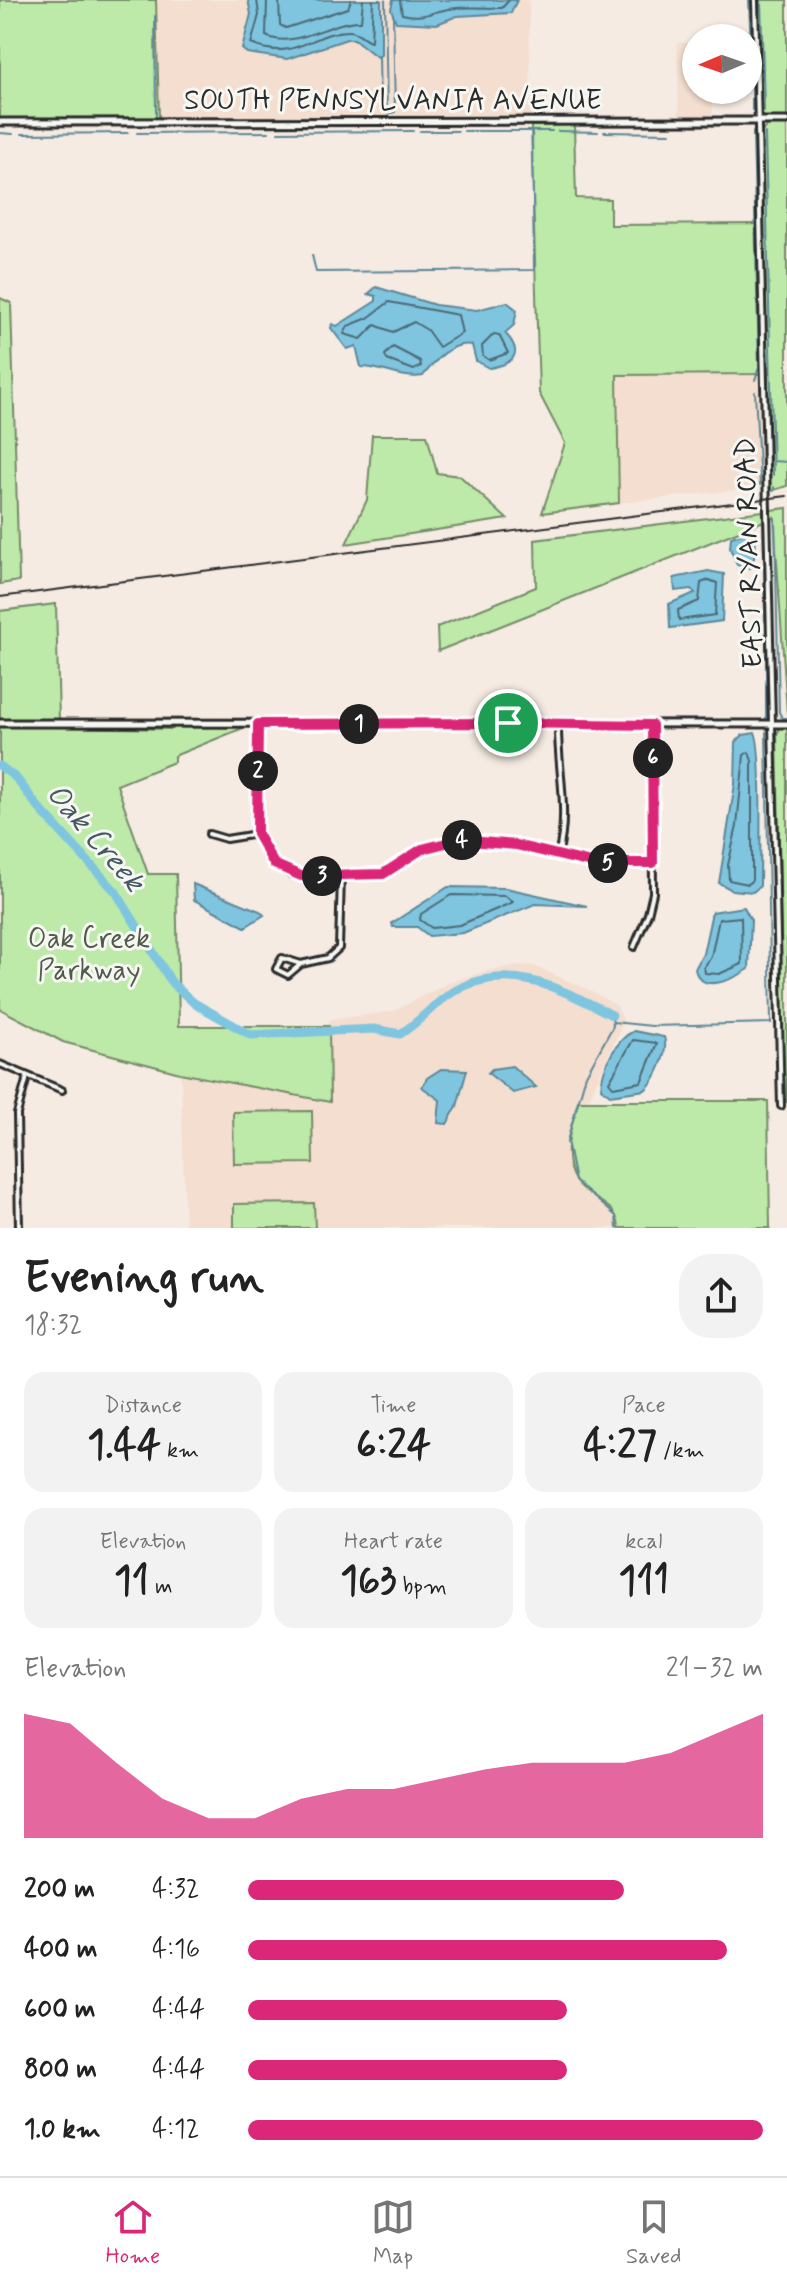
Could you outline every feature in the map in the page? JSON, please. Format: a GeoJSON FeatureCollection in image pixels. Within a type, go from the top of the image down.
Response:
{"type":"FeatureCollection","features":[{"type":"Feature","properties":{"kind":"street","name":"EAST RYAN ROAD"},"geometry":{"type":"LineString","coordinates":[[755,0],[781,1106]]}},
{"type":"Feature","properties":{"kind":"street","name":"SOUTH PENNSYLVANIA AVENUE"},"geometry":{"type":"LineString","coordinates":[[0,122],[787,121]]}},
{"type":"Feature","properties":{"kind":"street"},"geometry":{"type":"LineString","coordinates":[[0,723],[787,724]]}},
{"type":"Feature","properties":{"kind":"street"},"geometry":{"type":"LineString","coordinates":[[558,723],[557,763],[565,822],[558,855]]}},
{"type":"Feature","properties":{"kind":"street"},"geometry":{"type":"LineString","coordinates":[[258,724],[257,834],[267,856],[290,874],[383,874],[422,849],[458,840],[488,841],[591,863],[653,863]]}},
{"type":"Feature","properties":{"kind":"street"},"geometry":{"type":"LineString","coordinates":[[634,947],[648,914],[653,863],[652,725]]}},
{"type":"Feature","properties":{"kind":"street"},"geometry":{"type":"LineString","coordinates":[[209,834],[226,839],[257,834]]}},
{"type":"Feature","properties":{"kind":"street"},"geometry":{"type":"LineString","coordinates":[[301,964],[286,957],[276,964],[283,975],[301,964],[328,958],[339,948],[341,876]]}},
{"type":"Feature","properties":{"kind":"street"},"geometry":{"type":"LineString","coordinates":[[0,1064],[62,1090]]}},
{"type":"Feature","properties":{"kind":"street"},"geometry":{"type":"LineString","coordinates":[[19,1228],[17,1114],[27,1077]]}},
{"type":"Feature","properties":{"kind":"shaded area"},"geometry":{"type":"Polygon","coordinates":[[[156,0],[529,0],[531,117],[159,118],[156,0]]]}},
{"type":"Feature","properties":{"kind":"shaded area"},"geometry":{"type":"Polygon","coordinates":[[[677,43],[682,43],[682,104],[712,104],[713,118],[679,118],[677,43]]]}},
{"type":"Feature","properties":{"kind":"shaded area"},"geometry":{"type":"Polygon","coordinates":[[[762,374],[764,487],[619,503],[616,375],[762,374]]]}},
{"type":"Feature","properties":{"kind":"shaded area"},"geometry":{"type":"Polygon","coordinates":[[[534,966],[589,990],[617,1006],[624,1021],[588,1101],[578,1101],[579,1185],[612,1211],[619,1228],[185,1228],[181,1073],[330,1101],[329,1020],[394,1011],[448,983],[486,971],[534,966]]]}},
{"type":"Feature","properties":{"kind":"green space"},"geometry":{"type":"Polygon","coordinates":[[[0,0],[156,0],[159,118],[0,119],[0,0]]]}},
{"type":"Feature","properties":{"kind":"green space"},"geometry":{"type":"Polygon","coordinates":[[[758,0],[787,0],[787,118],[764,117],[760,109],[762,24],[758,24],[758,0]]]}},
{"type":"Feature","properties":{"kind":"green space"},"geometry":{"type":"Polygon","coordinates":[[[768,124],[787,124],[787,486],[771,491],[761,133],[768,124]]]}},
{"type":"Feature","properties":{"kind":"green space"},"geometry":{"type":"Polygon","coordinates":[[[574,125],[576,198],[610,199],[610,225],[758,224],[762,374],[617,375],[619,503],[542,513],[565,443],[539,393],[531,126],[574,125]]]}},
{"type":"Feature","properties":{"kind":"green space"},"geometry":{"type":"Polygon","coordinates":[[[0,298],[11,303],[19,581],[0,584],[0,298]]]}},
{"type":"Feature","properties":{"kind":"green space"},"geometry":{"type":"Polygon","coordinates":[[[372,435],[427,435],[437,473],[460,476],[507,519],[346,544],[367,500],[372,435]]]}},
{"type":"Feature","properties":{"kind":"green space"},"geometry":{"type":"Polygon","coordinates":[[[787,508],[787,713],[774,517],[438,651],[437,627],[536,587],[535,540],[787,508]]]}},
{"type":"Feature","properties":{"kind":"green space"},"geometry":{"type":"Polygon","coordinates":[[[56,604],[59,721],[0,720],[0,611],[56,604]]]}},
{"type":"Feature","properties":{"kind":"green space","name":"Oak Creek Parkway"},"geometry":{"type":"Polygon","coordinates":[[[173,723],[248,723],[248,726],[174,756],[174,762],[117,785],[148,874],[176,874],[179,1026],[329,1026],[330,1102],[180,1073],[63,1042],[0,1009],[0,726],[173,729],[173,723]]]}},
{"type":"Feature","properties":{"kind":"green space"},"geometry":{"type":"Polygon","coordinates":[[[787,726],[787,1102],[784,1099],[777,734],[780,728],[787,726]]]}},
{"type":"Feature","properties":{"kind":"green space"},"geometry":{"type":"Polygon","coordinates":[[[578,1101],[768,1101],[770,1228],[619,1228],[614,1212],[581,1188],[571,1173],[568,1142],[578,1101]]]}},
{"type":"Feature","properties":{"kind":"green space"},"geometry":{"type":"Polygon","coordinates":[[[312,1111],[313,1163],[234,1164],[233,1112],[312,1111]]]}},
{"type":"Feature","properties":{"kind":"green space"},"geometry":{"type":"Polygon","coordinates":[[[314,1203],[315,1228],[234,1228],[234,1204],[314,1203]]]}},
{"type":"Feature","properties":{"kind":"water"},"geometry":{"type":"Polygon","coordinates":[[[248,0],[381,0],[381,55],[377,57],[354,39],[287,59],[247,53],[242,49],[251,14],[248,0]]]}},
{"type":"Feature","properties":{"kind":"water"},"geometry":{"type":"Polygon","coordinates":[[[393,0],[517,0],[511,13],[457,16],[437,24],[396,22],[391,9],[393,0]]]}},
{"type":"Feature","properties":{"kind":"water"},"geometry":{"type":"Polygon","coordinates":[[[376,287],[435,305],[477,310],[507,302],[517,310],[514,325],[505,333],[514,347],[514,357],[489,368],[476,361],[472,345],[464,345],[444,353],[423,376],[361,367],[356,346],[347,349],[331,328],[332,324],[337,326],[376,301],[376,296],[368,294],[376,287]]]}},
{"type":"Feature","properties":{"kind":"water"},"geometry":{"type":"Polygon","coordinates":[[[755,531],[756,552],[750,568],[737,565],[730,548],[731,537],[755,531]]]}},
{"type":"Feature","properties":{"kind":"water"},"geometry":{"type":"Polygon","coordinates":[[[708,571],[724,574],[722,621],[670,628],[669,604],[695,593],[691,589],[675,591],[674,578],[708,571]]]}},
{"type":"Feature","properties":{"kind":"water"},"geometry":{"type":"Polygon","coordinates":[[[755,733],[760,780],[760,886],[753,892],[732,890],[719,883],[735,784],[736,742],[743,735],[755,733]]]}},
{"type":"Feature","properties":{"kind":"water"},"geometry":{"type":"Polygon","coordinates":[[[193,884],[264,915],[245,927],[194,900],[193,884]]]}},
{"type":"Feature","properties":{"kind":"water"},"geometry":{"type":"Polygon","coordinates":[[[448,887],[506,888],[587,906],[535,904],[463,933],[429,936],[417,927],[393,927],[392,923],[448,887]]]}},
{"type":"Feature","properties":{"kind":"water"},"geometry":{"type":"Polygon","coordinates":[[[744,907],[751,920],[749,969],[727,980],[704,981],[695,969],[703,954],[712,912],[744,907]]]}},
{"type":"Feature","properties":{"kind":"water"},"geometry":{"type":"Polygon","coordinates":[[[634,1031],[664,1037],[665,1050],[660,1065],[645,1090],[610,1095],[601,1088],[607,1063],[621,1040],[634,1031]]]}},
{"type":"Feature","properties":{"kind":"water"},"geometry":{"type":"Polygon","coordinates":[[[512,1066],[536,1087],[513,1093],[488,1073],[492,1069],[512,1066]]]}},
{"type":"Feature","properties":{"kind":"water"},"geometry":{"type":"Polygon","coordinates":[[[441,1069],[467,1070],[457,1106],[447,1124],[438,1123],[440,1100],[422,1087],[427,1078],[441,1069]]]}},
{"type":"Feature","properties":{"kind":"waterway"},"geometry":{"type":"LineString","coordinates":[[385,0],[387,114]]}},
{"type":"Feature","properties":{"kind":"waterway"},"geometry":{"type":"LineString","coordinates":[[749,0],[750,24]]}},
{"type":"Feature","properties":{"kind":"waterway"},"geometry":{"type":"LineString","coordinates":[[761,0],[764,111]]}},
{"type":"Feature","properties":{"kind":"waterway"},"geometry":{"type":"LineString","coordinates":[[155,16],[156,115]]}},
{"type":"Feature","properties":{"kind":"waterway"},"geometry":{"type":"LineString","coordinates":[[388,114],[395,112],[393,16]]}},
{"type":"Feature","properties":{"kind":"waterway"},"geometry":{"type":"LineString","coordinates":[[379,56],[380,108],[386,113]]}},
{"type":"Feature","properties":{"kind":"waterway"},"geometry":{"type":"LineString","coordinates":[[752,104],[752,110]]}},
{"type":"Feature","properties":{"kind":"waterway"},"geometry":{"type":"LineString","coordinates":[[278,132],[413,131]]}},
{"type":"Feature","properties":{"kind":"waterway"},"geometry":{"type":"LineString","coordinates":[[420,131],[458,131]]}},
{"type":"Feature","properties":{"kind":"waterway"},"geometry":{"type":"LineString","coordinates":[[464,131],[552,131]]}},
{"type":"Feature","properties":{"kind":"waterway"},"geometry":{"type":"LineString","coordinates":[[312,255],[316,272],[534,270],[532,131]]}},
{"type":"Feature","properties":{"kind":"waterway"},"geometry":{"type":"LineString","coordinates":[[558,131],[598,132]]}},
{"type":"Feature","properties":{"kind":"waterway"},"geometry":{"type":"LineString","coordinates":[[137,133],[269,132]]}},
{"type":"Feature","properties":{"kind":"waterway"},"geometry":{"type":"LineString","coordinates":[[604,132],[670,133]]}},
{"type":"Feature","properties":{"kind":"waterway"},"geometry":{"type":"LineString","coordinates":[[753,132],[759,367],[755,380]]}},
{"type":"Feature","properties":{"kind":"waterway"},"geometry":{"type":"LineString","coordinates":[[0,133],[13,134]]}},
{"type":"Feature","properties":{"kind":"waterway"},"geometry":{"type":"LineString","coordinates":[[22,134],[128,133]]}},
{"type":"Feature","properties":{"kind":"waterway"},"geometry":{"type":"LineString","coordinates":[[765,133],[773,475]]}},
{"type":"Feature","properties":{"kind":"waterway"},"geometry":{"type":"LineString","coordinates":[[755,392],[760,485]]}},
{"type":"Feature","properties":{"kind":"waterway"},"geometry":{"type":"LineString","coordinates":[[773,461],[787,462]]}},
{"type":"Feature","properties":{"kind":"waterway"},"geometry":{"type":"LineString","coordinates":[[763,515],[764,556]]}},
{"type":"Feature","properties":{"kind":"waterway"},"geometry":{"type":"LineString","coordinates":[[775,518],[779,712],[782,718],[787,718]]}},
{"type":"Feature","properties":{"kind":"waterway"},"geometry":{"type":"LineString","coordinates":[[764,565],[765,621]]}},
{"type":"Feature","properties":{"kind":"waterway"},"geometry":{"type":"LineString","coordinates":[[766,637],[766,718]]}},
{"type":"Feature","properties":{"kind":"waterway"},"geometry":{"type":"LineString","coordinates":[[613,1022],[652,1026],[771,1023],[766,732]]}},
{"type":"Feature","properties":{"kind":"waterway","name":"Oak Creek"},"geometry":{"type":"LineString","coordinates":[[0,766],[16,778],[39,808],[116,892],[172,983],[194,1003],[251,1035],[374,1029],[400,1034],[453,992],[474,982],[494,978],[515,978],[555,988],[612,1015]]}},
{"type":"Feature","properties":{"kind":"waterway","name":"Oak Creek"},"geometry":{"type":"LineString","coordinates":[[612,1015],[613,1026],[586,1075],[567,1141],[575,1181],[616,1216],[617,1228]]}},
{"type":"Feature","properties":{"kind":"railway"},"geometry":{"type":"LineString","coordinates":[[0,597],[787,496]]}},
{"type":"Feature","properties":{"kind":"route"},"geometry":{"type":"LineString","coordinates":[[508,723],[652,725],[653,863],[591,863],[516,845],[458,840],[422,849],[383,874],[301,876],[281,869],[263,849],[257,834],[258,724],[508,723]]}}]}
